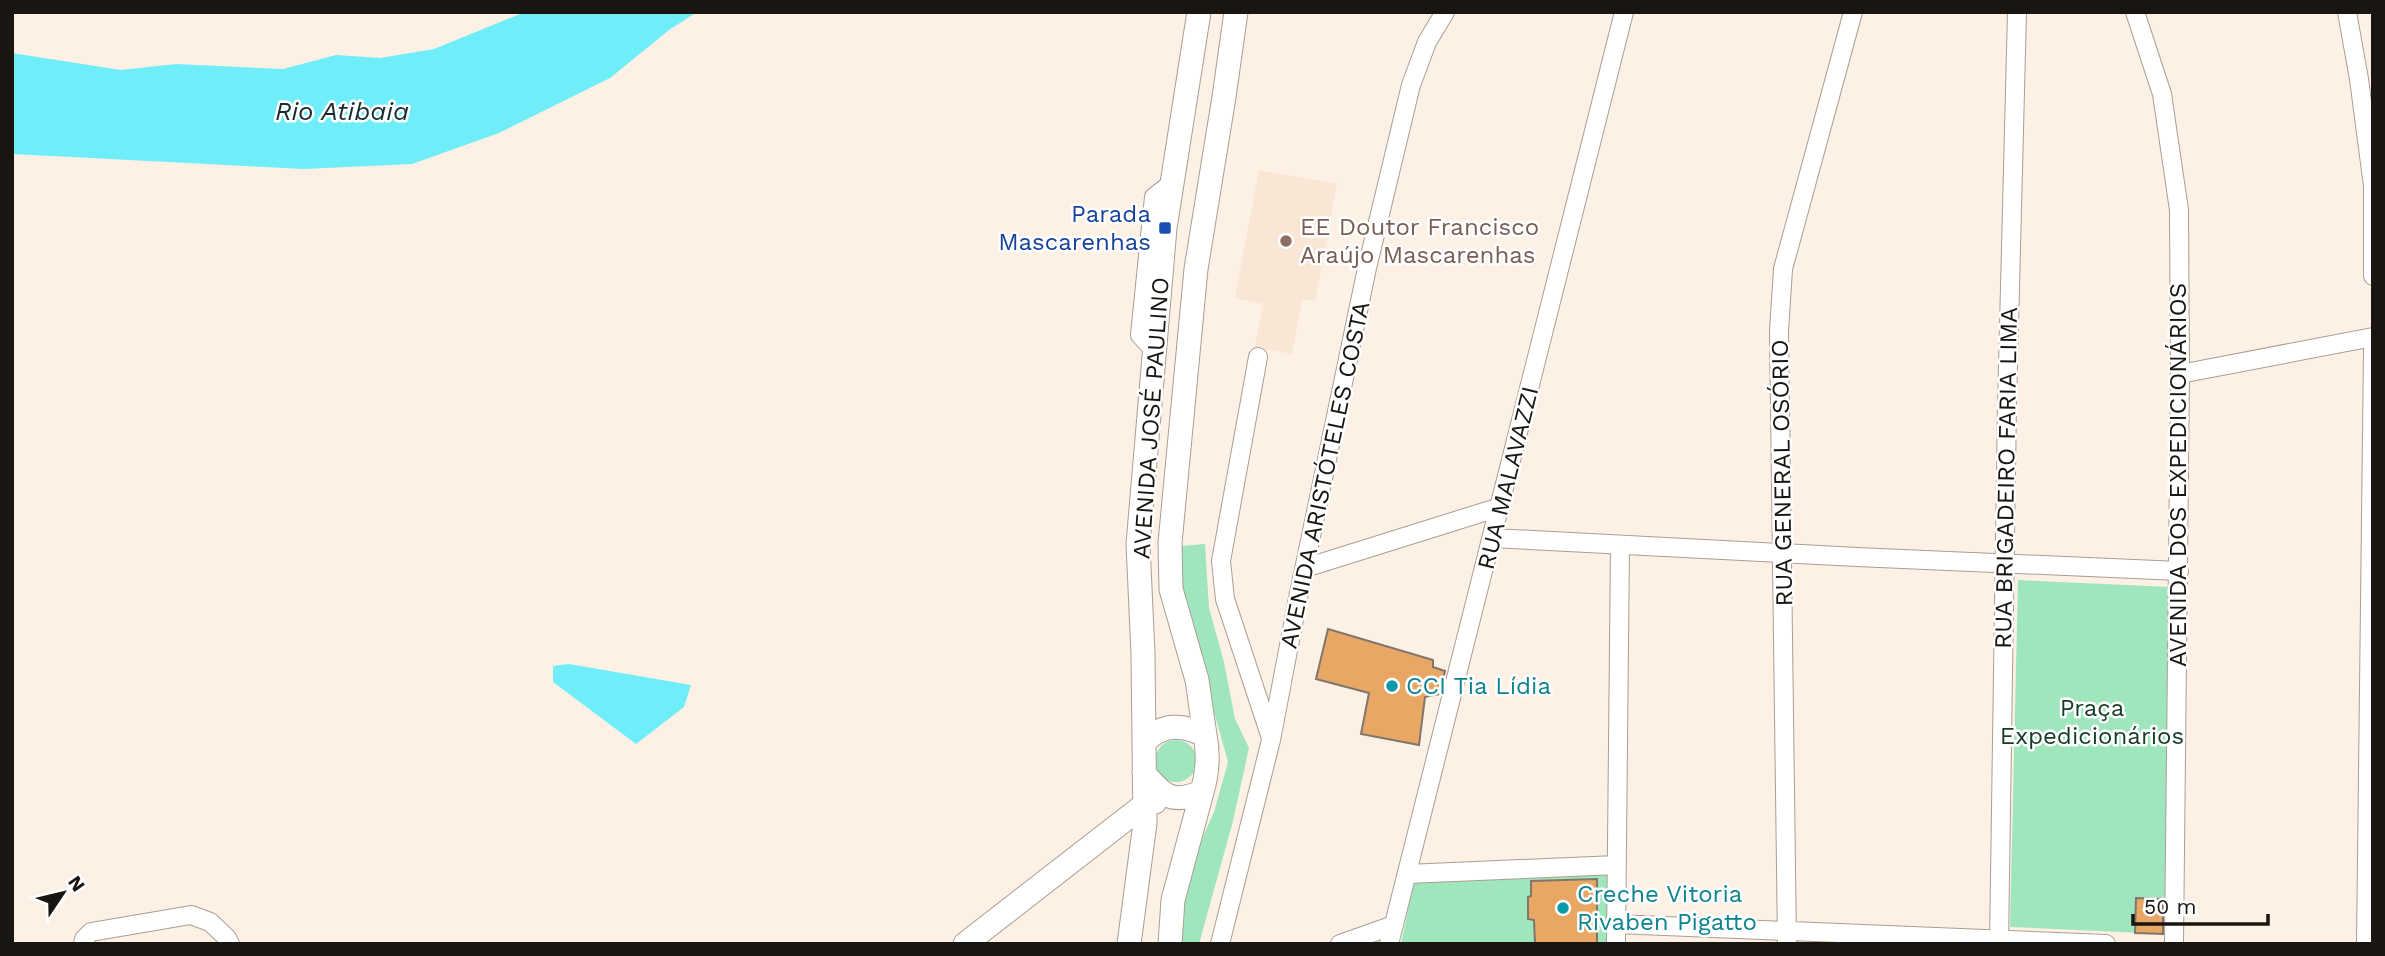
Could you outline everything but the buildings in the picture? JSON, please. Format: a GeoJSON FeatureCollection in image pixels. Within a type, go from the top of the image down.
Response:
{"type":"FeatureCollection","features":[{"type":"Feature","properties":{"kind":"main road","name":"AVENIDA JOSÉ PAULINO"},"geometry":{"type":"LineString","coordinates":[[1144,742],[1138,544],[1165,228],[1199,12]]}},
{"type":"Feature","properties":{"kind":"main road","name":"AVENIDA JOSÉ PAULINO"},"geometry":{"type":"LineString","coordinates":[[1205,735],[1197,680],[1171,589],[1170,543],[1196,269],[1236,12]]}},
{"type":"Feature","properties":{"kind":"main road"},"geometry":{"type":"LineString","coordinates":[[1129,944],[1145,823],[1144,742],[1164,727],[1189,728],[1205,735],[1209,751],[1207,776],[1173,900],[1170,944]]}},
{"type":"Feature","properties":{"kind":"main road"},"geometry":{"type":"LineString","coordinates":[[1144,773],[1160,792],[1171,798]]}},
{"type":"Feature","properties":{"kind":"main road"},"geometry":{"type":"LineString","coordinates":[[965,944],[1144,805],[1171,798],[1187,798],[1202,792]]}},
{"type":"Feature","properties":{"kind":"street","name":"AVENIDA ARISTÓTELES COSTA"},"geometry":{"type":"LineString","coordinates":[[1220,944],[1272,740],[1367,268],[1411,85],[1427,42],[1445,12]]}},
{"type":"Feature","properties":{"kind":"street","name":"RUA MALAVAZZI"},"geometry":{"type":"LineString","coordinates":[[1389,944],[1624,12]]}},
{"type":"Feature","properties":{"kind":"street","name":"RUA GENERAL OSÓRIO"},"geometry":{"type":"LineString","coordinates":[[1787,937],[1779,331],[1783,269],[1853,12]]}},
{"type":"Feature","properties":{"kind":"street","name":"RUA BRIGADEIRO FARIA LIMA"},"geometry":{"type":"LineString","coordinates":[[1999,942],[2004,563],[2017,12]]}},
{"type":"Feature","properties":{"kind":"street","name":"AVENIDA DOS EXPEDICIONÁRIOS"},"geometry":{"type":"LineString","coordinates":[[2135,12],[2162,94],[2179,210],[2179,571],[2174,944]]}},
{"type":"Feature","properties":{"kind":"street"},"geometry":{"type":"LineString","coordinates":[[2347,12],[2359,79],[2372,186],[2373,276]]}},
{"type":"Feature","properties":{"kind":"street"},"geometry":{"type":"LineString","coordinates":[[2180,374],[2373,337]]}},
{"type":"Feature","properties":{"kind":"street"},"geometry":{"type":"LineString","coordinates":[[2366,944],[2373,350]]}},
{"type":"Feature","properties":{"kind":"street"},"geometry":{"type":"LineString","coordinates":[[1258,357],[1221,561],[1225,599],[1272,740]]}},
{"type":"Feature","properties":{"kind":"street"},"geometry":{"type":"LineString","coordinates":[[1305,568],[1500,506]]}},
{"type":"Feature","properties":{"kind":"street"},"geometry":{"type":"LineString","coordinates":[[1493,538],[2179,571]]}},
{"type":"Feature","properties":{"kind":"street"},"geometry":{"type":"LineString","coordinates":[[1616,944],[1620,545]]}},
{"type":"Feature","properties":{"kind":"street"},"geometry":{"type":"LineString","coordinates":[[1407,874],[1616,865]]}},
{"type":"Feature","properties":{"kind":"street"},"geometry":{"type":"LineString","coordinates":[[83,944],[91,932],[191,915],[210,922],[230,944]]}},
{"type":"Feature","properties":{"kind":"street"},"geometry":{"type":"LineString","coordinates":[[1616,924],[1787,937],[2106,944]]}},
{"type":"Feature","properties":{"kind":"street"},"geometry":{"type":"LineString","coordinates":[[1340,944],[1394,925]]}},
{"type":"Feature","properties":{"kind":"shaded area","name":"EE Doutor Francisco Araújo Mascarenhas"},"geometry":{"type":"Polygon","coordinates":[[[1259,170],[1337,184],[1315,301],[1302,300],[1292,354],[1255,347],[1263,304],[1235,298],[1259,170]]]}},
{"type":"Feature","properties":{"kind":"green space"},"geometry":{"type":"Polygon","coordinates":[[[1205,544],[1209,608],[1224,662],[1235,719],[1249,748],[1233,821],[1199,944],[1167,944],[1187,872],[1214,812],[1228,762],[1179,586],[1180,546],[1205,544]]]}},
{"type":"Feature","properties":{"kind":"green space","name":"Praça Expedicionários"},"geometry":{"type":"Polygon","coordinates":[[[2018,580],[2171,587],[2164,934],[2010,927],[2018,580]]]}},
{"type":"Feature","properties":{"kind":"green space"},"geometry":{"type":"Polygon","coordinates":[[[1176,740],[1191,746],[1197,761],[1191,776],[1176,782],[1161,776],[1155,761],[1161,746],[1176,740]]]}},
{"type":"Feature","properties":{"kind":"green space"},"geometry":{"type":"Polygon","coordinates":[[[1606,873],[1610,876],[1611,944],[1401,944],[1414,881],[1606,873]]]}},
{"type":"Feature","properties":{"kind":"water","name":"Rio Atibaia"},"geometry":{"type":"Polygon","coordinates":[[[525,12],[697,12],[669,30],[610,78],[499,133],[412,164],[304,169],[12,154],[12,53],[121,70],[176,64],[283,69],[336,55],[380,58],[434,49],[525,12]]]}},
{"type":"Feature","properties":{"kind":"water"},"geometry":{"type":"Polygon","coordinates":[[[569,664],[691,685],[684,707],[636,744],[553,682],[553,666],[569,664]]]}},
{"type":"Feature","properties":{"kind":"place","name":"Parada Mascarenhas"},"geometry":{"type":"Point","coordinates":[1165,228]}},
{"type":"Feature","properties":{"kind":"place","name":"EE Doutor Francisco Araújo Mascarenhas"},"geometry":{"type":"Point","coordinates":[1286,241]}},
{"type":"Feature","properties":{"kind":"place","name":"CCI Tia Lídia"},"geometry":{"type":"Point","coordinates":[1392,686]}},
{"type":"Feature","properties":{"kind":"place","name":"Creche Vitoria Rivaben Pigatto"},"geometry":{"type":"Point","coordinates":[1563,908]}}]}
